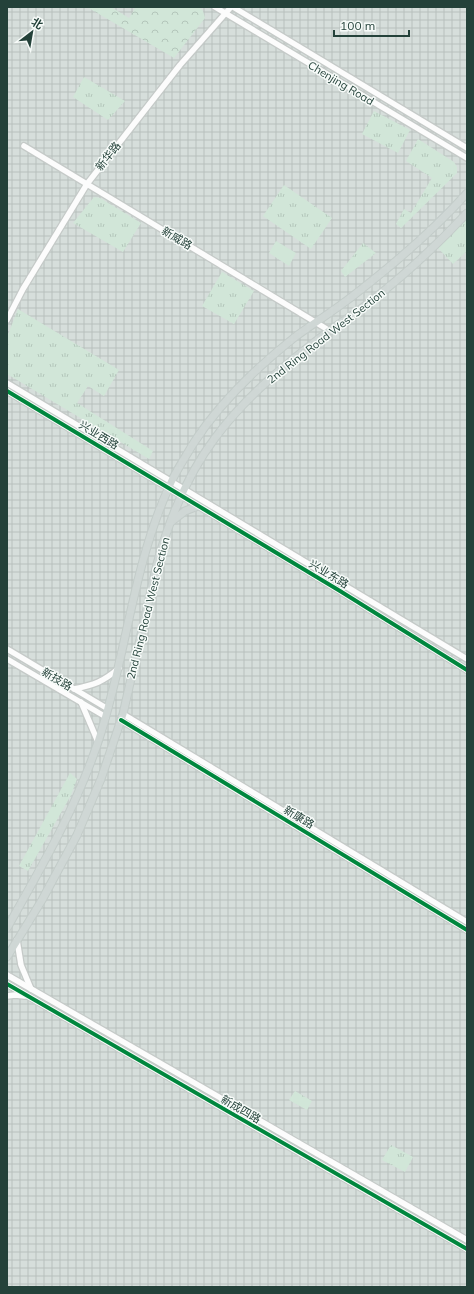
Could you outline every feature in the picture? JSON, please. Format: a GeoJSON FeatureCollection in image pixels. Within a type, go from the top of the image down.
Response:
{"type":"FeatureCollection","features":[{"type":"Feature","properties":{"kind":"main road","name":"2nd Ring Road West Section"},"geometry":{"type":"LineString","coordinates":[[7,928],[61,830],[87,772],[107,713],[119,668],[140,571],[150,536],[170,484],[200,434],[229,398],[247,379],[275,354],[387,269],[421,240],[467,193]]}},
{"type":"Feature","properties":{"kind":"main road","name":"2nd Ring Road West Section"},"geometry":{"type":"LineString","coordinates":[[7,957],[42,900],[77,835],[101,779],[122,717],[157,564],[170,522],[183,492],[214,439],[251,397],[299,354],[370,303],[400,278],[433,249],[467,213]]}},
{"type":"Feature","properties":{"kind":"main road"},"geometry":{"type":"LineString","coordinates":[[170,522],[185,511],[198,506]]}},
{"type":"Feature","properties":{"kind":"street","name":"Chenjing Road"},"geometry":{"type":"LineString","coordinates":[[215,7],[467,158]]}},
{"type":"Feature","properties":{"kind":"street","name":"Chenjing Road"},"geometry":{"type":"LineString","coordinates":[[232,7],[467,148]]}},
{"type":"Feature","properties":{"kind":"street","name":"新华路"},"geometry":{"type":"LineString","coordinates":[[7,320],[30,276],[87,184],[180,65],[225,13],[232,7]]}},
{"type":"Feature","properties":{"kind":"street","name":"新威路"},"geometry":{"type":"LineString","coordinates":[[24,146],[330,331]]}},
{"type":"Feature","properties":{"kind":"street"},"geometry":{"type":"LineString","coordinates":[[7,383],[183,492],[467,659]]}},
{"type":"Feature","properties":{"kind":"street","name":"兴业西路"},"geometry":{"type":"LineString","coordinates":[[7,391],[170,484]]}},
{"type":"Feature","properties":{"kind":"street","name":"兴业东路"},"geometry":{"type":"LineString","coordinates":[[183,492],[198,506],[340,591],[467,670]]}},
{"type":"Feature","properties":{"kind":"street","name":"新技路"},"geometry":{"type":"LineString","coordinates":[[7,649],[74,689],[107,713]]}},
{"type":"Feature","properties":{"kind":"street","name":"新技路"},"geometry":{"type":"LineString","coordinates":[[7,659],[81,702],[107,713]]}},
{"type":"Feature","properties":{"kind":"street"},"geometry":{"type":"LineString","coordinates":[[74,689],[94,684],[109,677],[119,668]]}},
{"type":"Feature","properties":{"kind":"street"},"geometry":{"type":"LineString","coordinates":[[81,702],[98,742]]}},
{"type":"Feature","properties":{"kind":"street","name":"新康路"},"geometry":{"type":"LineString","coordinates":[[122,717],[467,922]]}},
{"type":"Feature","properties":{"kind":"street","name":"新康路"},"geometry":{"type":"LineString","coordinates":[[122,717],[467,930]]}},
{"type":"Feature","properties":{"kind":"street"},"geometry":{"type":"LineString","coordinates":[[17,940],[21,965],[31,989]]}},
{"type":"Feature","properties":{"kind":"street","name":"新成四路"},"geometry":{"type":"LineString","coordinates":[[7,975],[467,1240]]}},
{"type":"Feature","properties":{"kind":"street","name":"新成四路"},"geometry":{"type":"LineString","coordinates":[[7,984],[467,1249]]}},
{"type":"Feature","properties":{"kind":"street"},"geometry":{"type":"LineString","coordinates":[[7,996],[28,996]]}},
{"type":"Feature","properties":{"kind":"shaded area"},"geometry":{"type":"Polygon","coordinates":[[[7,7],[467,7],[467,1287],[7,1287],[7,7]]]}},
{"type":"Feature","properties":{"kind":"green space"},"geometry":{"type":"Polygon","coordinates":[[[87,7],[111,7],[129,18],[136,7],[199,7],[203,11],[205,18],[174,58],[87,7]]]}},
{"type":"Feature","properties":{"kind":"green space"},"geometry":{"type":"Polygon","coordinates":[[[84,77],[125,101],[108,120],[73,97],[84,77]]]}},
{"type":"Feature","properties":{"kind":"green space"},"geometry":{"type":"Polygon","coordinates":[[[374,111],[410,130],[398,153],[362,134],[374,111]]]}},
{"type":"Feature","properties":{"kind":"green space"},"geometry":{"type":"Polygon","coordinates":[[[418,139],[454,162],[457,167],[457,173],[401,228],[396,224],[404,209],[411,213],[432,178],[406,161],[418,139]]]}},
{"type":"Feature","properties":{"kind":"green space"},"geometry":{"type":"Polygon","coordinates":[[[284,185],[332,218],[311,249],[263,216],[284,185]]]}},
{"type":"Feature","properties":{"kind":"green space"},"geometry":{"type":"Polygon","coordinates":[[[94,197],[100,198],[141,223],[123,252],[73,223],[94,197]]]}},
{"type":"Feature","properties":{"kind":"green space"},"geometry":{"type":"Polygon","coordinates":[[[467,218],[467,251],[453,264],[438,248],[467,218]]]}},
{"type":"Feature","properties":{"kind":"green space"},"geometry":{"type":"Polygon","coordinates":[[[276,241],[296,253],[289,266],[269,253],[276,241]]]}},
{"type":"Feature","properties":{"kind":"green space"},"geometry":{"type":"Polygon","coordinates":[[[363,243],[376,253],[345,277],[341,271],[363,243]]]}},
{"type":"Feature","properties":{"kind":"green space"},"geometry":{"type":"Polygon","coordinates":[[[222,272],[254,291],[234,324],[202,306],[222,272]]]}},
{"type":"Feature","properties":{"kind":"green space"},"geometry":{"type":"Polygon","coordinates":[[[18,309],[119,370],[104,396],[88,386],[77,403],[153,451],[149,459],[7,374],[7,337],[18,309]]]}},
{"type":"Feature","properties":{"kind":"green space"},"geometry":{"type":"Polygon","coordinates":[[[70,773],[77,779],[71,795],[28,871],[19,866],[70,773]]]}},
{"type":"Feature","properties":{"kind":"green space"},"geometry":{"type":"Polygon","coordinates":[[[295,1091],[312,1101],[307,1110],[289,1100],[295,1091]]]}},
{"type":"Feature","properties":{"kind":"green space"},"geometry":{"type":"Polygon","coordinates":[[[391,1145],[413,1157],[405,1172],[382,1160],[391,1145]]]}},
{"type":"Feature","properties":{"kind":"cycle path"},"geometry":{"type":"LineString","coordinates":[[7,391],[340,591],[467,670]]}},
{"type":"Feature","properties":{"kind":"cycle path"},"geometry":{"type":"LineString","coordinates":[[121,720],[467,930]]}},
{"type":"Feature","properties":{"kind":"cycle path"},"geometry":{"type":"LineString","coordinates":[[7,984],[467,1249]]}}]}
